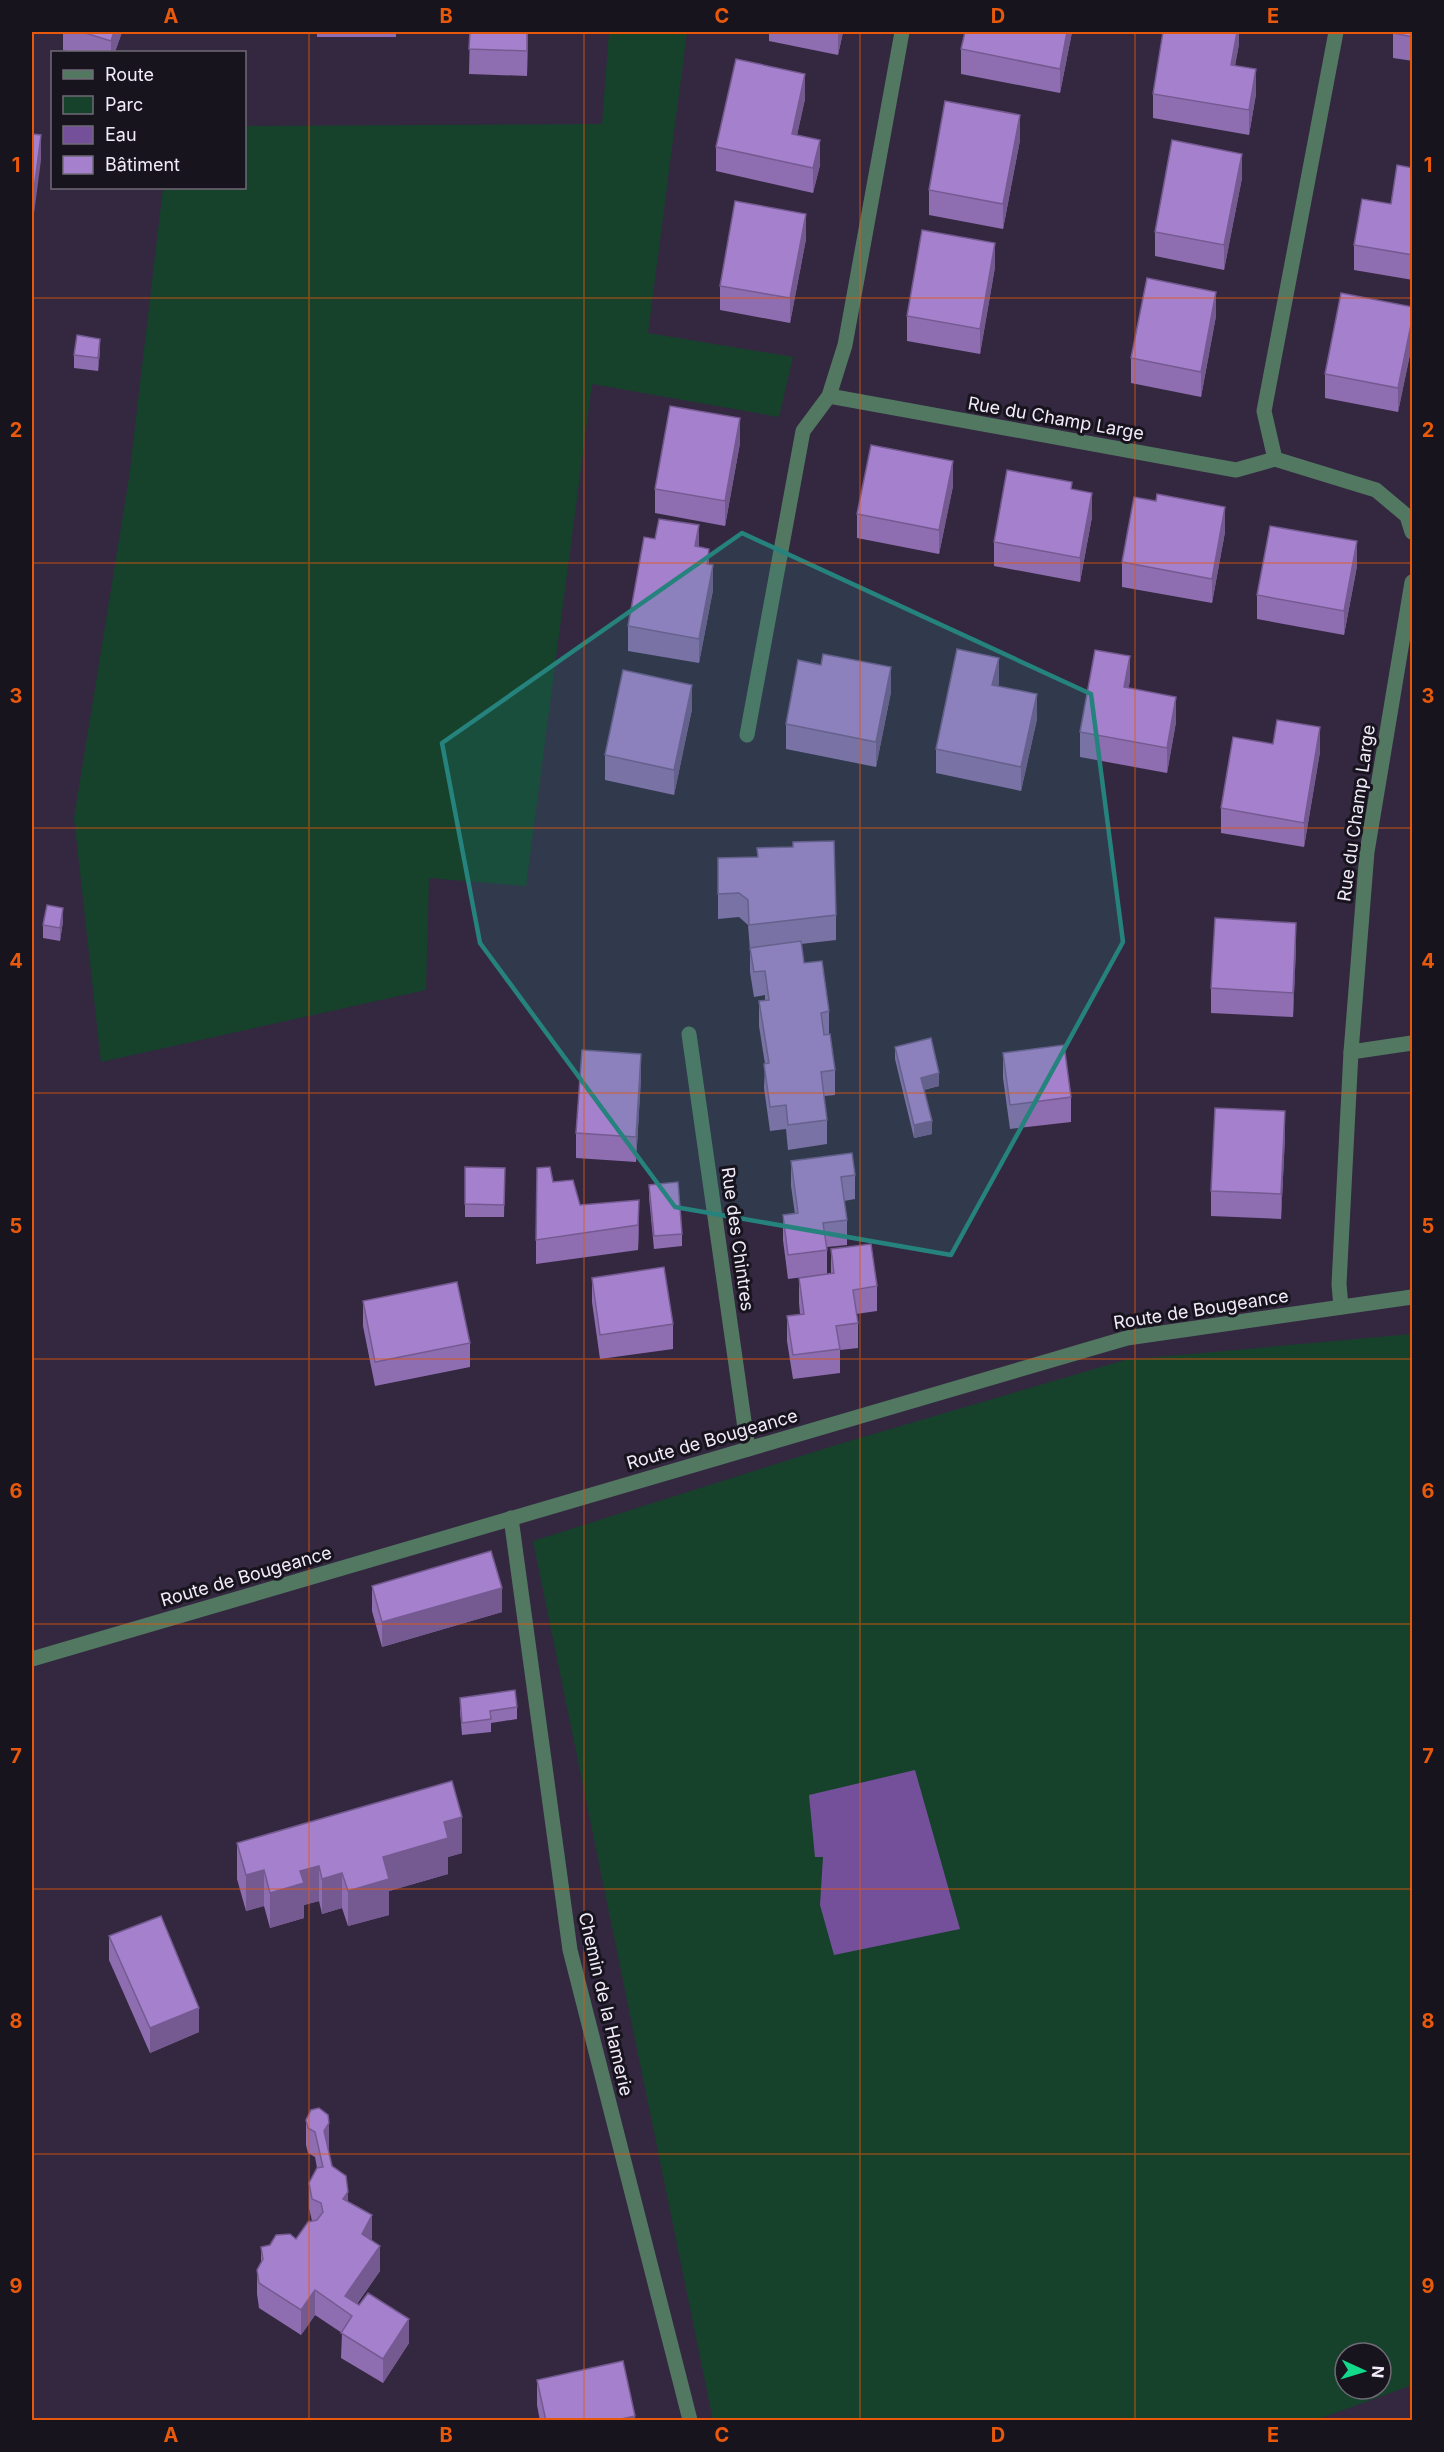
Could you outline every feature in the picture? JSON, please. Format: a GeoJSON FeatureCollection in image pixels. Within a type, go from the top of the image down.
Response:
{"type":"FeatureCollection","features":[{"type":"Feature","properties":{"kind":"street"},"geometry":{"type":"LineString","coordinates":[[747,735],[803,431],[829,396],[845,345],[902,32]]}},
{"type":"Feature","properties":{"kind":"street"},"geometry":{"type":"LineString","coordinates":[[1336,32],[1264,411],[1275,459],[1376,490],[1407,516],[1413,532]]}},
{"type":"Feature","properties":{"kind":"street","name":"Rue du Champ Large"},"geometry":{"type":"LineString","coordinates":[[829,396],[1236,470],[1275,459]]}},
{"type":"Feature","properties":{"kind":"street","name":"Rue du Champ Large"},"geometry":{"type":"LineString","coordinates":[[1341,1307],[1339,1284],[1351,1052],[1367,852],[1413,582]]}},
{"type":"Feature","properties":{"kind":"street","name":"Rue des Chintres"},"geometry":{"type":"LineString","coordinates":[[689,1034],[748,1449]]}},
{"type":"Feature","properties":{"kind":"street"},"geometry":{"type":"LineString","coordinates":[[1351,1052],[1413,1043]]}},
{"type":"Feature","properties":{"kind":"street","name":"Route de Bougeance"},"geometry":{"type":"LineString","coordinates":[[32,1659],[1127,1338],[1413,1297]]}},
{"type":"Feature","properties":{"kind":"street","name":"Chemin de la Hamerie"},"geometry":{"type":"LineString","coordinates":[[511,1518],[570,1950],[690,2421]]}},
{"type":"Feature","properties":{"kind":"highlighted area"},"geometry":{"type":"Polygon","coordinates":[[[742,533],[1091,694],[1123,942],[951,1255],[675,1207],[480,943],[442,743],[742,533]]]}},
{"type":"Feature","properties":{"kind":"green space"},"geometry":{"type":"Polygon","coordinates":[[[609,32],[687,32],[648,333],[793,357],[779,417],[592,384],[526,886],[429,878],[426,990],[101,1062],[74,818],[129,478],[163,189],[246,189],[246,126],[602,124],[609,32]]]}},
{"type":"Feature","properties":{"kind":"green space"},"geometry":{"type":"Polygon","coordinates":[[[1412,1334],[1412,2385],[1393,2392],[1393,2341],[1333,2341],[1333,2401],[1368,2401],[1316,2420],[713,2420],[533,1541],[836,1445],[1125,1360],[1412,1334]]]}},
{"type":"Feature","properties":{"kind":"water"},"geometry":{"type":"Polygon","coordinates":[[[915,1770],[960,1929],[834,1955],[820,1905],[823,1857],[815,1857],[809,1795],[915,1770]]]}},
{"type":"Feature","properties":{"kind":"building"},"geometry":{"type":"Polygon","coordinates":[[[82,32],[114,32],[111,41],[82,32]]]}},
{"type":"Feature","properties":{"kind":"building"},"geometry":{"type":"Polygon","coordinates":[[[470,32],[527,32],[527,51],[469,49],[470,32]]]}},
{"type":"Feature","properties":{"kind":"building"},"geometry":{"type":"Polygon","coordinates":[[[965,32],[1067,32],[1060,69],[961,49],[965,32]]]}},
{"type":"Feature","properties":{"kind":"building"},"geometry":{"type":"Polygon","coordinates":[[[1163,32],[1237,32],[1231,65],[1256,69],[1249,110],[1153,94],[1163,32]]]}},
{"type":"Feature","properties":{"kind":"building"},"geometry":{"type":"Polygon","coordinates":[[[1413,32],[1413,37],[1393,33],[1413,32]]]}},
{"type":"Feature","properties":{"kind":"building"},"geometry":{"type":"Polygon","coordinates":[[[736,59],[805,74],[792,134],[820,140],[813,168],[716,147],[736,59]]]}},
{"type":"Feature","properties":{"kind":"building"},"geometry":{"type":"Polygon","coordinates":[[[945,101],[1020,115],[1003,204],[929,190],[945,101]]]}},
{"type":"Feature","properties":{"kind":"building"},"geometry":{"type":"Polygon","coordinates":[[[32,134],[41,135],[32,205],[32,134]]]}},
{"type":"Feature","properties":{"kind":"building"},"geometry":{"type":"Polygon","coordinates":[[[1172,140],[1242,154],[1224,245],[1155,232],[1172,140]]]}},
{"type":"Feature","properties":{"kind":"building"},"geometry":{"type":"Polygon","coordinates":[[[1397,165],[1413,168],[1413,255],[1354,245],[1362,199],[1391,204],[1397,165]]]}},
{"type":"Feature","properties":{"kind":"building"},"geometry":{"type":"Polygon","coordinates":[[[735,201],[806,214],[790,298],[720,286],[735,201]]]}},
{"type":"Feature","properties":{"kind":"building"},"geometry":{"type":"Polygon","coordinates":[[[922,230],[995,243],[980,329],[907,316],[922,230]]]}},
{"type":"Feature","properties":{"kind":"building"},"geometry":{"type":"Polygon","coordinates":[[[1147,278],[1216,292],[1201,372],[1131,358],[1147,278]]]}},
{"type":"Feature","properties":{"kind":"building"},"geometry":{"type":"Polygon","coordinates":[[[1341,293],[1413,307],[1398,388],[1325,374],[1341,293]]]}},
{"type":"Feature","properties":{"kind":"building"},"geometry":{"type":"Polygon","coordinates":[[[77,335],[100,339],[98,358],[74,355],[77,335]]]}},
{"type":"Feature","properties":{"kind":"building"},"geometry":{"type":"Polygon","coordinates":[[[670,406],[740,418],[725,501],[655,489],[670,406]]]}},
{"type":"Feature","properties":{"kind":"building"},"geometry":{"type":"Polygon","coordinates":[[[871,445],[953,461],[939,530],[857,514],[871,445]]]}},
{"type":"Feature","properties":{"kind":"building"},"geometry":{"type":"Polygon","coordinates":[[[1007,470],[1072,482],[1071,489],[1092,493],[1080,558],[994,542],[1007,470]]]}},
{"type":"Feature","properties":{"kind":"building"},"geometry":{"type":"Polygon","coordinates":[[[1157,494],[1225,507],[1212,579],[1122,562],[1134,497],[1156,501],[1157,494]]]}},
{"type":"Feature","properties":{"kind":"building"},"geometry":{"type":"Polygon","coordinates":[[[659,519],[699,525],[695,546],[709,549],[707,564],[713,565],[699,639],[628,626],[644,537],[655,539],[659,519]]]}},
{"type":"Feature","properties":{"kind":"building"},"geometry":{"type":"Polygon","coordinates":[[[1270,526],[1357,541],[1344,611],[1257,595],[1270,526]]]}},
{"type":"Feature","properties":{"kind":"building"},"geometry":{"type":"Polygon","coordinates":[[[957,649],[999,658],[992,685],[1037,694],[1021,767],[936,749],[957,649]]]}},
{"type":"Feature","properties":{"kind":"building"},"geometry":{"type":"Polygon","coordinates":[[[1095,650],[1130,656],[1124,687],[1176,697],[1167,748],[1080,732],[1095,650]]]}},
{"type":"Feature","properties":{"kind":"building"},"geometry":{"type":"Polygon","coordinates":[[[823,654],[891,667],[876,742],[786,724],[798,660],[821,665],[823,654]]]}},
{"type":"Feature","properties":{"kind":"building"},"geometry":{"type":"Polygon","coordinates":[[[623,670],[692,685],[674,770],[605,755],[623,670]]]}},
{"type":"Feature","properties":{"kind":"building"},"geometry":{"type":"Polygon","coordinates":[[[1277,720],[1320,727],[1304,823],[1221,808],[1233,737],[1273,744],[1277,720]]]}},
{"type":"Feature","properties":{"kind":"building"},"geometry":{"type":"Polygon","coordinates":[[[834,841],[836,915],[749,925],[748,900],[739,893],[718,894],[718,858],[758,857],[757,848],[793,847],[793,842],[834,841]]]}},
{"type":"Feature","properties":{"kind":"building"},"geometry":{"type":"Polygon","coordinates":[[[47,905],[63,908],[60,928],[43,925],[47,905]]]}},
{"type":"Feature","properties":{"kind":"building"},"geometry":{"type":"Polygon","coordinates":[[[1215,918],[1296,923],[1293,993],[1211,988],[1215,918]]]}},
{"type":"Feature","properties":{"kind":"building"},"geometry":{"type":"Polygon","coordinates":[[[801,941],[804,963],[822,961],[829,1011],[821,1013],[824,1035],[830,1034],[835,1070],[821,1072],[827,1120],[788,1125],[786,1105],[770,1107],[764,1064],[769,1063],[759,1001],[769,1000],[765,971],[754,972],[750,948],[801,941]]]}},
{"type":"Feature","properties":{"kind":"building"},"geometry":{"type":"Polygon","coordinates":[[[931,1038],[939,1073],[921,1078],[932,1121],[914,1125],[895,1047],[931,1038]]]}},
{"type":"Feature","properties":{"kind":"building"},"geometry":{"type":"Polygon","coordinates":[[[1064,1045],[1071,1097],[1010,1105],[1003,1053],[1064,1045]]]}},
{"type":"Feature","properties":{"kind":"building"},"geometry":{"type":"Polygon","coordinates":[[[582,1050],[641,1054],[636,1137],[576,1133],[582,1050]]]}},
{"type":"Feature","properties":{"kind":"building"},"geometry":{"type":"Polygon","coordinates":[[[1215,1108],[1285,1111],[1281,1194],[1211,1191],[1215,1108]]]}},
{"type":"Feature","properties":{"kind":"building"},"geometry":{"type":"Polygon","coordinates":[[[852,1153],[855,1175],[841,1177],[847,1220],[823,1223],[827,1250],[788,1255],[783,1215],[798,1213],[791,1161],[852,1153]]]}},
{"type":"Feature","properties":{"kind":"building"},"geometry":{"type":"Polygon","coordinates":[[[465,1167],[505,1168],[504,1205],[465,1204],[465,1167]]]}},
{"type":"Feature","properties":{"kind":"building"},"geometry":{"type":"Polygon","coordinates":[[[550,1167],[553,1182],[573,1180],[580,1205],[639,1200],[638,1225],[536,1240],[537,1168],[550,1167]]]}},
{"type":"Feature","properties":{"kind":"building"},"geometry":{"type":"Polygon","coordinates":[[[678,1182],[682,1234],[654,1236],[649,1185],[678,1182]]]}},
{"type":"Feature","properties":{"kind":"building"},"geometry":{"type":"Polygon","coordinates":[[[871,1244],[877,1286],[853,1290],[858,1323],[836,1326],[840,1349],[793,1355],[787,1316],[804,1314],[799,1278],[834,1273],[831,1249],[871,1244]]]}},
{"type":"Feature","properties":{"kind":"building"},"geometry":{"type":"Polygon","coordinates":[[[664,1267],[673,1324],[600,1335],[592,1278],[664,1267]]]}},
{"type":"Feature","properties":{"kind":"building"},"geometry":{"type":"Polygon","coordinates":[[[457,1282],[470,1343],[375,1362],[363,1301],[457,1282]]]}},
{"type":"Feature","properties":{"kind":"building"},"geometry":{"type":"Polygon","coordinates":[[[491,1551],[502,1588],[382,1622],[372,1586],[491,1551]]]}},
{"type":"Feature","properties":{"kind":"building"},"geometry":{"type":"Polygon","coordinates":[[[515,1690],[517,1707],[490,1711],[491,1719],[462,1723],[460,1698],[515,1690]]]}},
{"type":"Feature","properties":{"kind":"building"},"geometry":{"type":"Polygon","coordinates":[[[452,1781],[462,1817],[444,1822],[448,1838],[383,1857],[389,1879],[348,1891],[342,1873],[322,1879],[319,1866],[300,1871],[304,1883],[270,1893],[264,1870],[246,1875],[237,1843],[452,1781]]]}},
{"type":"Feature","properties":{"kind":"building"},"geometry":{"type":"Polygon","coordinates":[[[161,1916],[199,2008],[150,2028],[109,1936],[161,1916]]]}},
{"type":"Feature","properties":{"kind":"building"},"geometry":{"type":"Polygon","coordinates":[[[319,2108],[328,2115],[329,2123],[324,2131],[332,2166],[346,2176],[348,2192],[343,2199],[372,2215],[362,2234],[380,2246],[345,2296],[359,2305],[368,2293],[409,2319],[383,2359],[341,2333],[352,2316],[315,2290],[301,2310],[259,2283],[257,2270],[263,2259],[261,2247],[270,2245],[276,2235],[290,2234],[296,2239],[308,2222],[317,2220],[323,2212],[321,2203],[312,2199],[309,2183],[317,2168],[323,2167],[315,2132],[308,2128],[306,2120],[311,2110],[319,2108]]]}},
{"type":"Feature","properties":{"kind":"building"},"geometry":{"type":"Polygon","coordinates":[[[623,2361],[635,2416],[612,2421],[546,2421],[537,2380],[623,2361]]]}}]}
